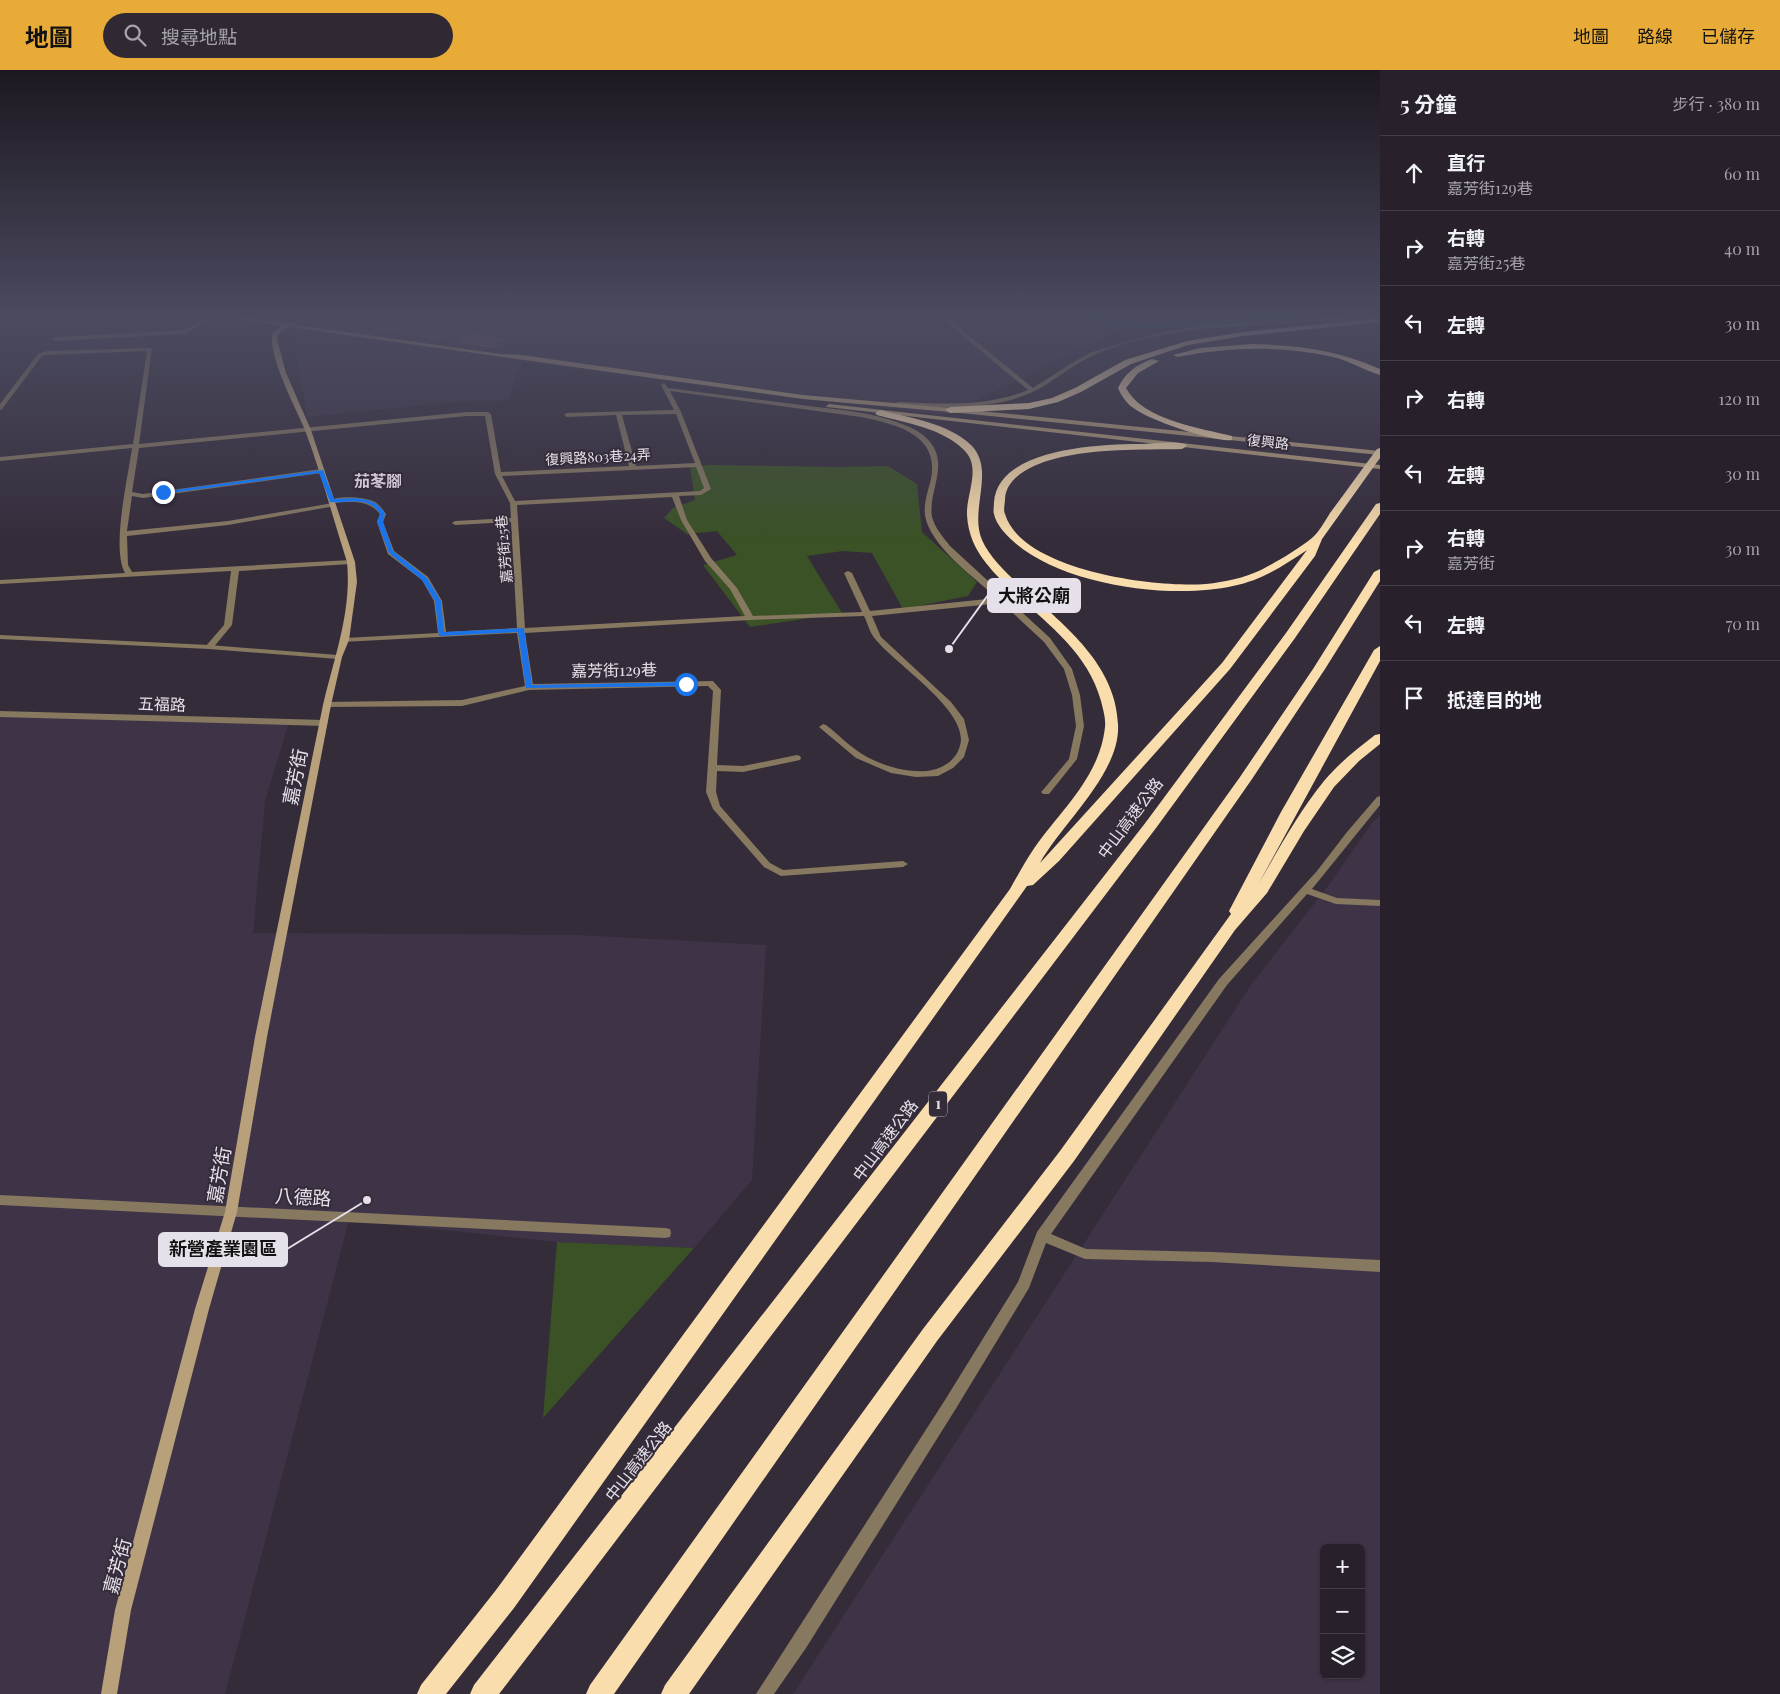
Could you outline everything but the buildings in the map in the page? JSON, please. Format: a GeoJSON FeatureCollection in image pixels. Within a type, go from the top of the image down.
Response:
{"type":"FeatureCollection","features":[{"type":"Feature","properties":{"kind":"highway"},"geometry":{"type":"LineString","coordinates":[[950,410],[1029,406],[1055,400],[1072,393]]}},
{"type":"Feature","properties":{"kind":"highway"},"geometry":{"type":"LineString","coordinates":[[1125,393],[1130,402],[1150,415],[1192,429],[1229,438]]}},
{"type":"Feature","properties":{"kind":"highway"},"geometry":{"type":"LineString","coordinates":[[430,1694],[510,1592],[1017,891],[1040,850],[1089,789],[1106,752],[1112,724],[1106,692],[1093,665],[1072,639],[1007,579],[990,560],[976,537],[972,511],[977,471],[976,459],[968,447],[950,436],[876,408]]}},
{"type":"Feature","properties":{"kind":"highway"},"geometry":{"type":"LineString","coordinates":[[1182,446],[1081,451],[1051,457],[1028,466],[1010,477],[1002,488],[998,499],[999,512],[1006,529],[1019,542],[1040,555],[1065,567],[1101,579],[1138,585],[1171,587],[1209,586],[1243,581],[1265,574],[1316,539],[1380,452]]}},
{"type":"Feature","properties":{"kind":"highway","name":"中山高速公路"},"geometry":{"type":"LineString","coordinates":[[484,1694],[838,1235],[1126,857],[1323,591],[1380,506]]}},
{"type":"Feature","properties":{"kind":"highway"},"geometry":{"type":"LineString","coordinates":[[1017,891],[1054,858],[1226,666],[1311,554],[1316,539]]}},
{"type":"Feature","properties":{"kind":"highway"},"geometry":{"type":"LineString","coordinates":[[599,1694],[1245,779],[1319,669],[1380,572]]}},
{"type":"Feature","properties":{"kind":"highway"},"geometry":{"type":"LineString","coordinates":[[1229,926],[1268,846],[1380,650]]}},
{"type":"Feature","properties":{"kind":"highway"},"geometry":{"type":"LineString","coordinates":[[674,1694],[930,1335],[1067,1156],[1229,926],[1262,890],[1296,831],[1329,784],[1354,758],[1380,738]]}},
{"type":"Feature","properties":{"kind":"main road","name":"嘉芳街"},"geometry":{"type":"LineString","coordinates":[[109,1694],[123,1610],[202,1309],[231,1212],[261,1037],[327,705],[338,657],[345,640],[353,582],[350,562],[308,430],[292,393]]}},
{"type":"Feature","properties":{"kind":"main road","name":"復興路"},"geometry":{"type":"LineString","coordinates":[[723,393],[876,408],[950,410],[1380,452]]}},
{"type":"Feature","properties":{"kind":"main road","name":"復興路"},"geometry":{"type":"LineString","coordinates":[[766,393],[1182,446],[1380,466]]}},
{"type":"Feature","properties":{"kind":"street"},"geometry":{"type":"LineString","coordinates":[[0,408],[11,393]]}},
{"type":"Feature","properties":{"kind":"street"},"geometry":{"type":"LineString","coordinates":[[129,574],[124,565],[123,534],[144,393]]}},
{"type":"Feature","properties":{"kind":"street"},"geometry":{"type":"LineString","coordinates":[[513,503],[675,495],[701,493],[708,489],[678,412],[668,393]]}},
{"type":"Feature","properties":{"kind":"street"},"geometry":{"type":"LineString","coordinates":[[706,393],[889,420],[920,435],[929,445],[935,457],[935,472],[928,503],[930,519],[947,548],[1047,640],[1068,669],[1076,695],[1080,726],[1073,759],[1046,792]]}},
{"type":"Feature","properties":{"kind":"street"},"geometry":{"type":"LineString","coordinates":[[876,408],[987,403],[1016,397],[1026,393]]}},
{"type":"Feature","properties":{"kind":"street"},"geometry":{"type":"LineString","coordinates":[[567,415],[678,412]]}},
{"type":"Feature","properties":{"kind":"street","name":"嘉芳街25巷"},"geometry":{"type":"LineString","coordinates":[[308,430],[481,413],[488,414],[498,474],[513,503],[521,630],[529,687]]}},
{"type":"Feature","properties":{"kind":"street"},"geometry":{"type":"LineString","coordinates":[[618,414],[633,468]]}},
{"type":"Feature","properties":{"kind":"street"},"geometry":{"type":"LineString","coordinates":[[0,459],[308,430]]}},
{"type":"Feature","properties":{"kind":"street","name":"復興路803巷24弄"},"geometry":{"type":"LineString","coordinates":[[498,474],[699,465]]}},
{"type":"Feature","properties":{"kind":"street"},"geometry":{"type":"LineString","coordinates":[[129,494],[143,496],[321,471]]}},
{"type":"Feature","properties":{"kind":"street"},"geometry":{"type":"LineString","coordinates":[[675,495],[684,520],[708,559],[733,588],[750,618]]}},
{"type":"Feature","properties":{"kind":"street"},"geometry":{"type":"LineString","coordinates":[[123,534],[228,523],[360,499],[378,507],[383,514],[380,522],[391,552],[425,579],[438,601],[442,634]]}},
{"type":"Feature","properties":{"kind":"street"},"geometry":{"type":"LineString","coordinates":[[455,524],[514,520]]}},
{"type":"Feature","properties":{"kind":"street"},"geometry":{"type":"LineString","coordinates":[[0,582],[350,562]]}},
{"type":"Feature","properties":{"kind":"street"},"geometry":{"type":"LineString","coordinates":[[209,647],[228,625],[236,570]]}},
{"type":"Feature","properties":{"kind":"street"},"geometry":{"type":"LineString","coordinates":[[823,727],[859,756],[891,770],[916,774],[938,773],[950,766],[960,757],[965,740],[960,719],[948,704],[878,638],[848,573]]}},
{"type":"Feature","properties":{"kind":"street"},"geometry":{"type":"LineString","coordinates":[[345,640],[750,618],[867,614],[1005,600]]}},
{"type":"Feature","properties":{"kind":"street"},"geometry":{"type":"LineString","coordinates":[[0,637],[209,647],[338,657]]}},
{"type":"Feature","properties":{"kind":"street","name":"嘉芳街129巷"},"geometry":{"type":"LineString","coordinates":[[327,705],[462,703],[529,687],[710,683],[717,690],[711,792],[716,807],[767,865],[781,873],[903,864]]}},
{"type":"Feature","properties":{"kind":"street","name":"五福路"},"geometry":{"type":"LineString","coordinates":[[0,714],[324,723]]}},
{"type":"Feature","properties":{"kind":"street"},"geometry":{"type":"LineString","coordinates":[[712,768],[743,769],[797,758]]}},
{"type":"Feature","properties":{"kind":"street"},"geometry":{"type":"LineString","coordinates":[[764,1694],[800,1642],[1024,1284],[1042,1236],[1223,982],[1321,873],[1350,834],[1380,799]]}},
{"type":"Feature","properties":{"kind":"street"},"geometry":{"type":"LineString","coordinates":[[1305,890],[1336,901],[1380,903]]}},
{"type":"Feature","properties":{"kind":"street","name":"八德路"},"geometry":{"type":"LineString","coordinates":[[0,1200],[665,1233]]}},
{"type":"Feature","properties":{"kind":"street"},"geometry":{"type":"LineString","coordinates":[[1042,1236],[1086,1254],[1212,1257],[1380,1266]]}},
{"type":"Feature","properties":{"kind":"shaded area"},"geometry":{"type":"Polygon","coordinates":[[[303,393],[512,393],[510,400],[454,402],[307,417],[303,393]]]}},
{"type":"Feature","properties":{"kind":"shaded area"},"geometry":{"type":"Polygon","coordinates":[[[753,393],[991,393],[946,415],[753,393]]]}},
{"type":"Feature","properties":{"kind":"shaded area"},"geometry":{"type":"Polygon","coordinates":[[[0,714],[288,725],[265,801],[253,933],[576,935],[766,945],[752,1180],[694,1248],[557,1242],[349,1220],[225,1694],[0,1694],[0,714]]]}},
{"type":"Feature","properties":{"kind":"shaded area"},"geometry":{"type":"Polygon","coordinates":[[[1380,816],[1380,1694],[793,1694],[1251,985],[1331,882],[1372,823],[1380,816]]]}},
{"type":"Feature","properties":{"kind":"green space"},"geometry":{"type":"Polygon","coordinates":[[[710,465],[888,466],[917,484],[922,532],[977,582],[968,596],[903,609],[872,553],[843,551],[807,556],[842,613],[750,627],[703,565],[737,555],[717,531],[687,534],[664,518],[673,508],[695,500],[690,467],[710,465]]]}},
{"type":"Feature","properties":{"kind":"green space"},"geometry":{"type":"Polygon","coordinates":[[[557,1242],[694,1248],[543,1418],[557,1242]]]}},
{"type":"Feature","properties":{"kind":"place","name":"大將公廟"},"geometry":{"type":"Point","coordinates":[949,649]}},
{"type":"Feature","properties":{"kind":"place","name":"新營產業園區"},"geometry":{"type":"Point","coordinates":[367,1200]}},
{"type":"Feature","properties":{"kind":"district","name":"茄苳腳"},"geometry":{"type":"Point","coordinates":[378,481]}},
{"type":"Feature","properties":{"kind":"route"},"geometry":{"type":"LineString","coordinates":[[163,492],[321,471],[332,501],[360,499],[371,502],[378,507],[383,514],[380,522],[391,552],[425,579],[438,601],[442,634],[521,630],[529,687],[686,684]]}}]}
